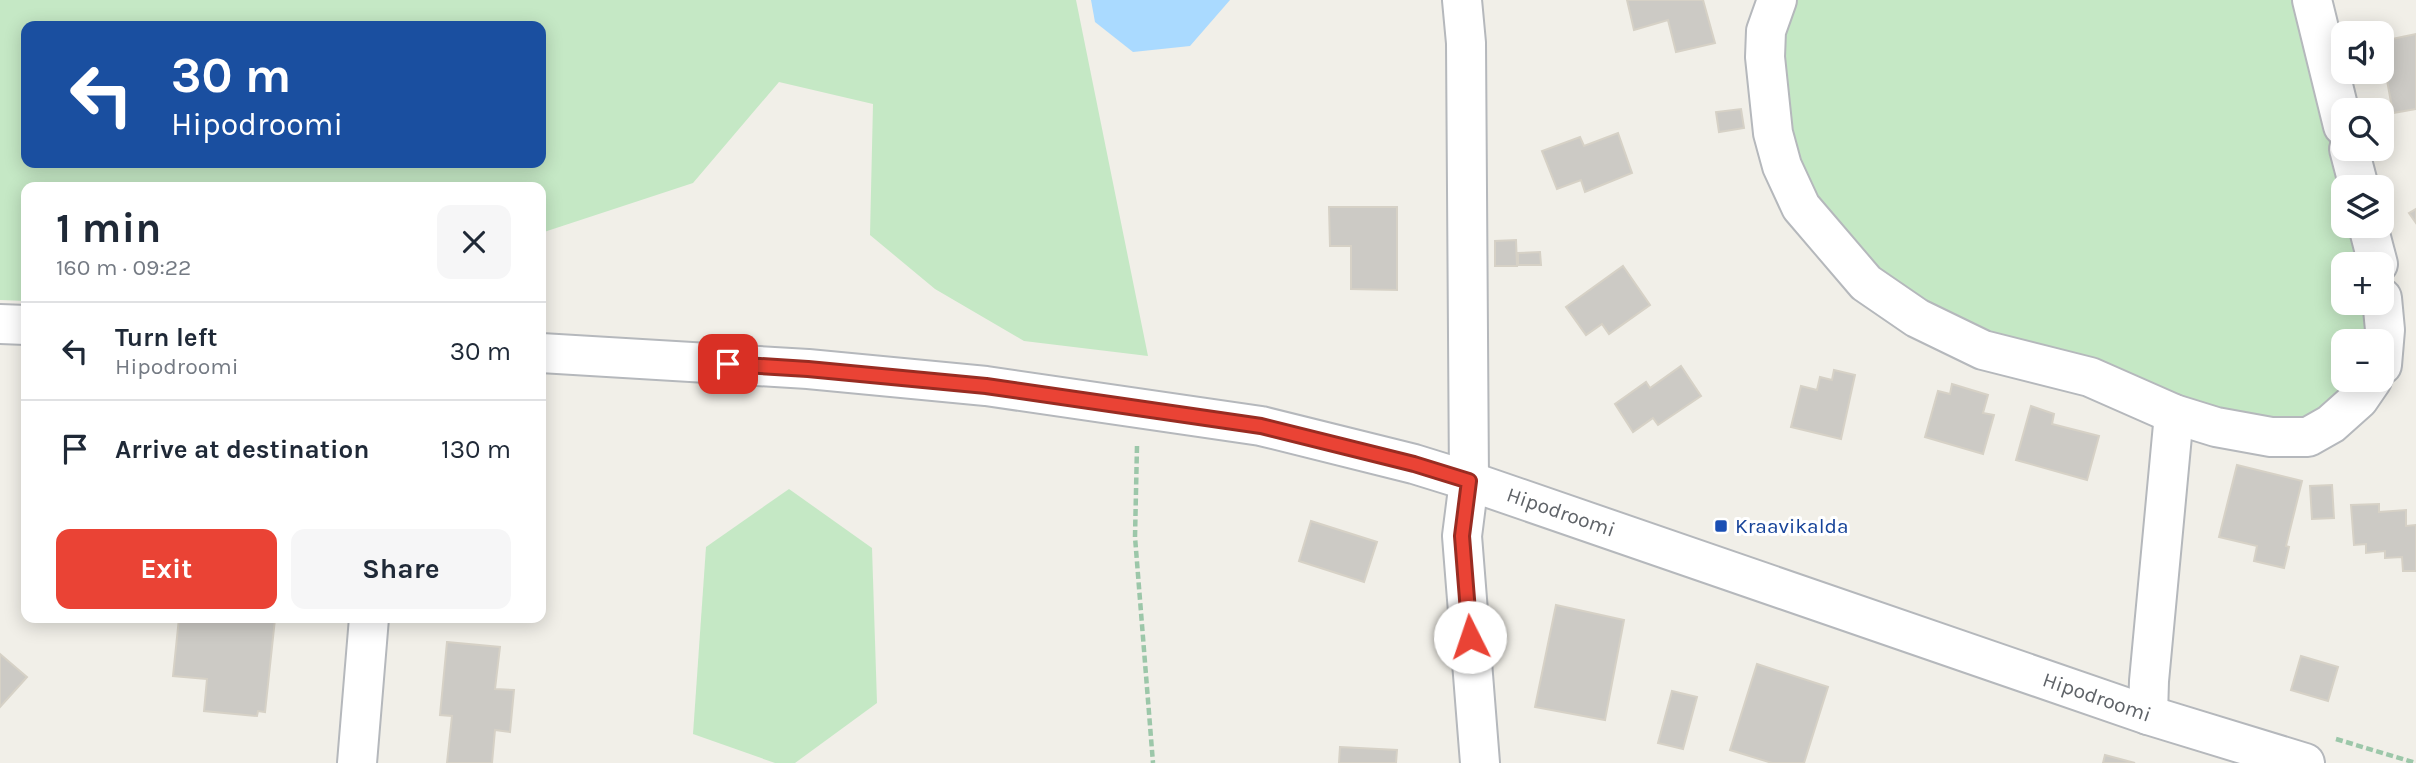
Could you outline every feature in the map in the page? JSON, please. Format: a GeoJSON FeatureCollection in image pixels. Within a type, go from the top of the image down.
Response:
{"type":"FeatureCollection","features":[{"type":"Feature","properties":{"kind":"street"},"geometry":{"type":"LineString","coordinates":[[1462,0],[1466,43],[1469,481],[1462,536],[1480,763]]}},
{"type":"Feature","properties":{"kind":"street"},"geometry":{"type":"LineString","coordinates":[[1777,0],[1766,31],[1765,57],[1773,133],[1782,166],[1801,207],[1866,284],[1917,318],[1983,350],[2090,377],[2174,414],[2216,427],[2271,437],[2308,437],[2331,424],[2364,392]]}},
{"type":"Feature","properties":{"kind":"street"},"geometry":{"type":"LineString","coordinates":[[2312,0],[2336,98]]}},
{"type":"Feature","properties":{"kind":"street"},"geometry":{"type":"LineString","coordinates":[[0,324],[21,325]]}},
{"type":"Feature","properties":{"kind":"street","name":"Hipodroomi"},"geometry":{"type":"LineString","coordinates":[[546,353],[822,370],[986,386],[1261,426],[1414,464],[1469,481],[2148,715],[2305,763]]}},
{"type":"Feature","properties":{"kind":"street"},"geometry":{"type":"LineString","coordinates":[[2148,715],[2174,414]]}},
{"type":"Feature","properties":{"kind":"street"},"geometry":{"type":"LineString","coordinates":[[357,763],[369,623]]}},
{"type":"Feature","properties":{"kind":"path"},"geometry":{"type":"LineString","coordinates":[[1138,407],[1135,537],[1153,763]]}},
{"type":"Feature","properties":{"kind":"green space"},"geometry":{"type":"Polygon","coordinates":[[[0,0],[1076,0],[1148,356],[1024,341],[935,289],[870,235],[873,104],[779,82],[693,183],[546,231],[546,182],[21,182],[21,301],[0,300],[0,0]]]}},
{"type":"Feature","properties":{"kind":"green space"},"geometry":{"type":"Polygon","coordinates":[[[1786,0],[2302,0],[2331,132],[2331,161],[2337,161],[2340,175],[2331,175],[2331,238],[2360,238],[2363,252],[2331,252],[2331,315],[2372,315],[2370,329],[2331,329],[2331,392],[2339,392],[2305,423],[2209,412],[1889,294],[1848,255],[1788,154],[1770,45],[1786,0]]]}},
{"type":"Feature","properties":{"kind":"green space"},"geometry":{"type":"Polygon","coordinates":[[[789,489],[872,548],[877,703],[795,763],[775,763],[693,734],[706,547],[789,489]]]}},
{"type":"Feature","properties":{"kind":"water"},"geometry":{"type":"Polygon","coordinates":[[[1091,0],[1230,0],[1190,46],[1133,52],[1095,22],[1091,0]]]}},
{"type":"Feature","properties":{"kind":"building"},"geometry":{"type":"Polygon","coordinates":[[[1627,0],[1703,0],[1715,43],[1676,52],[1668,20],[1634,30],[1627,0]]]}},
{"type":"Feature","properties":{"kind":"building"},"geometry":{"type":"Polygon","coordinates":[[[2416,34],[2416,109],[2394,113],[2394,98],[2390,98],[2388,84],[2394,84],[2394,39],[2416,34]]]}},
{"type":"Feature","properties":{"kind":"building"},"geometry":{"type":"Polygon","coordinates":[[[1741,109],[1744,128],[1719,132],[1716,112],[1741,109]]]}},
{"type":"Feature","properties":{"kind":"building"},"geometry":{"type":"Polygon","coordinates":[[[1618,133],[1632,173],[1585,192],[1581,180],[1557,189],[1542,151],[1580,137],[1584,146],[1618,133]]]}},
{"type":"Feature","properties":{"kind":"building"},"geometry":{"type":"Polygon","coordinates":[[[1329,207],[1397,207],[1397,290],[1351,289],[1351,246],[1330,246],[1329,207]]]}},
{"type":"Feature","properties":{"kind":"building"},"geometry":{"type":"Polygon","coordinates":[[[2416,209],[2416,223],[2409,213],[2416,209]]]}},
{"type":"Feature","properties":{"kind":"building"},"geometry":{"type":"Polygon","coordinates":[[[1516,240],[1517,266],[1495,266],[1495,241],[1516,240]]]}},
{"type":"Feature","properties":{"kind":"building"},"geometry":{"type":"Polygon","coordinates":[[[1540,252],[1541,265],[1518,265],[1518,253],[1540,252]]]}},
{"type":"Feature","properties":{"kind":"building"},"geometry":{"type":"Polygon","coordinates":[[[1623,266],[1650,305],[1609,334],[1602,324],[1586,335],[1566,307],[1623,266]]]}},
{"type":"Feature","properties":{"kind":"building"},"geometry":{"type":"Polygon","coordinates":[[[1681,366],[1701,396],[1658,425],[1653,418],[1633,432],[1615,404],[1646,382],[1650,388],[1681,366]]]}},
{"type":"Feature","properties":{"kind":"building"},"geometry":{"type":"Polygon","coordinates":[[[1834,370],[1855,375],[1841,439],[1791,427],[1801,386],[1817,390],[1820,377],[1832,380],[1834,370]]]}},
{"type":"Feature","properties":{"kind":"building"},"geometry":{"type":"Polygon","coordinates":[[[1952,384],[1988,395],[1983,413],[1994,415],[1983,454],[1925,437],[1938,391],[1950,394],[1952,384]]]}},
{"type":"Feature","properties":{"kind":"building"},"geometry":{"type":"Polygon","coordinates":[[[2031,406],[2054,414],[2052,424],[2099,436],[2087,480],[2016,460],[2031,406]]]}},
{"type":"Feature","properties":{"kind":"building"},"geometry":{"type":"Polygon","coordinates":[[[2237,465],[2302,481],[2286,546],[2289,547],[2284,568],[2254,561],[2257,546],[2219,537],[2237,465]]]}},
{"type":"Feature","properties":{"kind":"building"},"geometry":{"type":"Polygon","coordinates":[[[2332,485],[2334,518],[2312,519],[2310,486],[2332,485]]]}},
{"type":"Feature","properties":{"kind":"building"},"geometry":{"type":"Polygon","coordinates":[[[2379,504],[2379,512],[2406,510],[2406,526],[2416,525],[2416,571],[2403,571],[2402,557],[2385,558],[2385,551],[2366,553],[2366,544],[2354,545],[2351,505],[2379,504]]]}},
{"type":"Feature","properties":{"kind":"building"},"geometry":{"type":"Polygon","coordinates":[[[1311,521],[1377,542],[1364,582],[1299,561],[1311,521]]]}},
{"type":"Feature","properties":{"kind":"building"},"geometry":{"type":"Polygon","coordinates":[[[1556,605],[1624,620],[1605,720],[1535,707],[1556,605]]]}},
{"type":"Feature","properties":{"kind":"building"},"geometry":{"type":"Polygon","coordinates":[[[178,623],[275,623],[265,712],[258,711],[257,716],[204,711],[207,679],[173,676],[178,623]]]}},
{"type":"Feature","properties":{"kind":"building"},"geometry":{"type":"Polygon","coordinates":[[[447,642],[500,647],[495,689],[514,690],[510,732],[495,730],[492,763],[447,763],[452,716],[440,715],[447,642]]]}},
{"type":"Feature","properties":{"kind":"building"},"geometry":{"type":"Polygon","coordinates":[[[0,654],[27,677],[0,707],[0,654]]]}},
{"type":"Feature","properties":{"kind":"building"},"geometry":{"type":"Polygon","coordinates":[[[2301,656],[2338,667],[2328,701],[2291,690],[2301,656]]]}},
{"type":"Feature","properties":{"kind":"building"},"geometry":{"type":"Polygon","coordinates":[[[1757,664],[1828,687],[1804,763],[1772,763],[1730,750],[1757,664]]]}},
{"type":"Feature","properties":{"kind":"building"},"geometry":{"type":"Polygon","coordinates":[[[1672,691],[1697,697],[1683,749],[1658,743],[1672,691]]]}},
{"type":"Feature","properties":{"kind":"building"},"geometry":{"type":"Polygon","coordinates":[[[1340,747],[1397,750],[1396,763],[1339,763],[1340,747]]]}},
{"type":"Feature","properties":{"kind":"building"},"geometry":{"type":"Polygon","coordinates":[[[2105,755],[2135,763],[2103,763],[2105,755]]]}},
{"type":"Feature","properties":{"kind":"place","name":"Kraavikalda"},"geometry":{"type":"Point","coordinates":[1721,526]}},
{"type":"Feature","properties":{"kind":"route"},"geometry":{"type":"LineString","coordinates":[[728,364],[986,386],[1261,426],[1414,464],[1469,481],[1462,536],[1470,637]]}}]}
